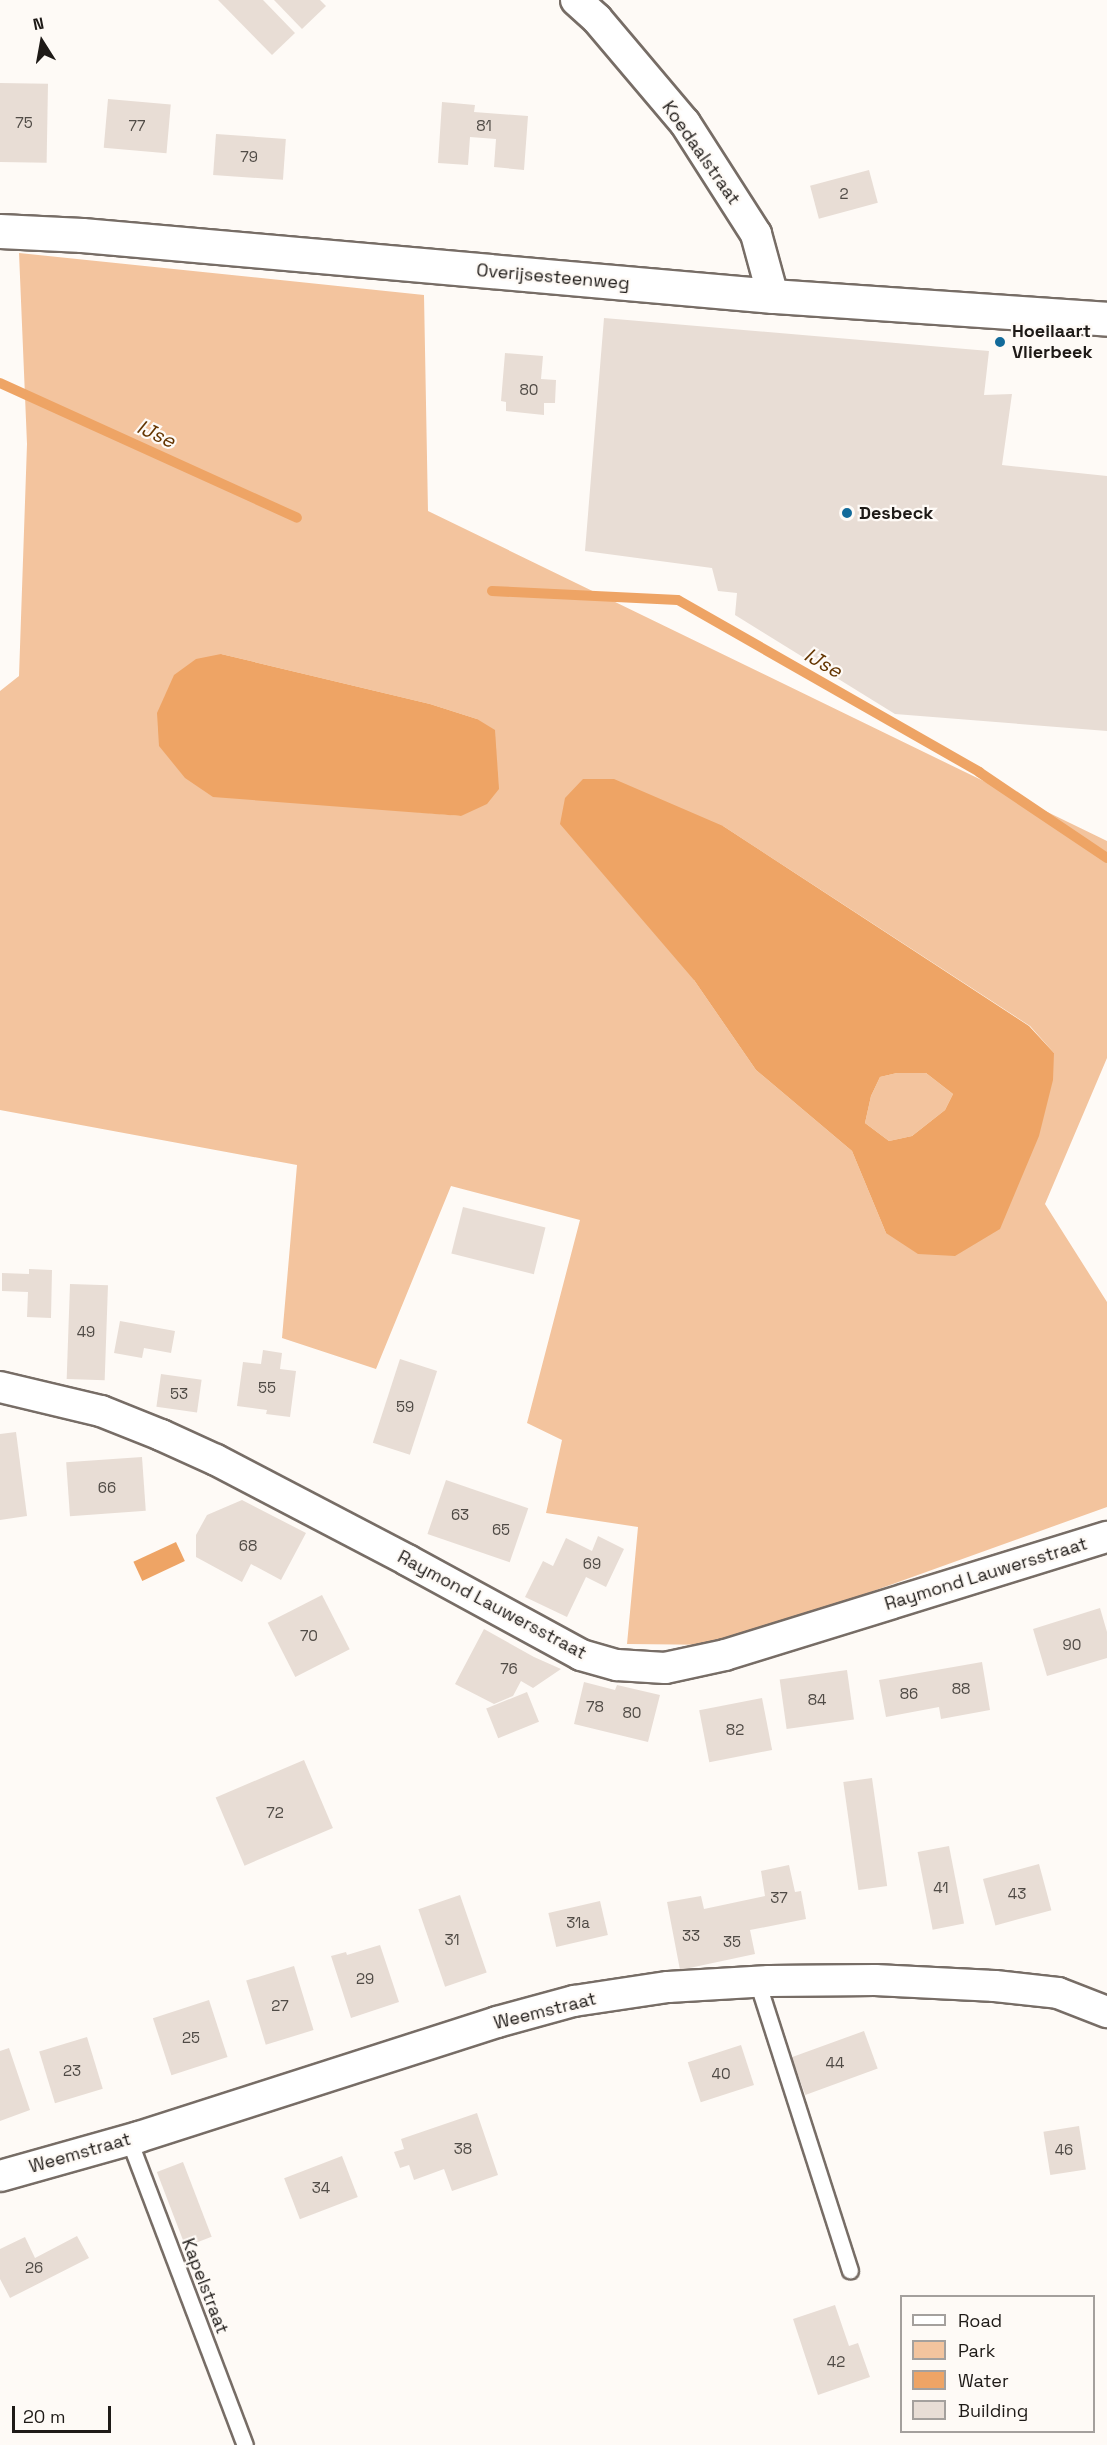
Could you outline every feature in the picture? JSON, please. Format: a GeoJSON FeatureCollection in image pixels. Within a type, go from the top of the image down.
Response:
{"type":"FeatureCollection","features":[{"type":"Feature","properties":{"kind":"main road","name":"Overijsesteenweg"},"geometry":{"type":"LineString","coordinates":[[0,231],[82,235],[773,296],[1107,318]]}},
{"type":"Feature","properties":{"kind":"street","name":"Koedaalstraat"},"geometry":{"type":"LineString","coordinates":[[576,0],[597,19],[685,123],[756,234],[773,296]]}},
{"type":"Feature","properties":{"kind":"street","name":"Raymond Lauwersstraat"},"geometry":{"type":"LineString","coordinates":[[0,1387],[101,1411],[161,1435],[216,1460],[407,1560],[581,1655],[616,1665],[664,1668],[725,1655],[1107,1537]]}},
{"type":"Feature","properties":{"kind":"street","name":"Weemstraat"},"geometry":{"type":"LineString","coordinates":[[0,2176],[129,2140],[497,2022],[574,2001],[668,1987],[757,1982],[875,1980],[995,1986],[1058,1993],[1107,2012]]}},
{"type":"Feature","properties":{"kind":"lane"},"geometry":{"type":"LineString","coordinates":[[757,1982],[850,2271]]}},
{"type":"Feature","properties":{"kind":"lane","name":"Kapelstraat"},"geometry":{"type":"LineString","coordinates":[[129,2140],[245,2445]]}},
{"type":"Feature","properties":{"kind":"green space"},"geometry":{"type":"Polygon","coordinates":[[[19,253],[424,295],[428,511],[1107,841],[1107,1058],[1045,1204],[1107,1302],[1107,1507],[723,1645],[627,1644],[638,1527],[546,1513],[562,1440],[527,1423],[580,1220],[451,1186],[376,1369],[282,1338],[297,1165],[0,1110],[0,691],[19,676],[27,444],[19,253]],[[221,654],[352,806],[461,816],[477,719],[430,704],[221,654]],[[723,826],[694,980],[756,1070],[852,1151],[886,1233],[1054,1053],[1030,1026],[723,826]]]}},
{"type":"Feature","properties":{"kind":"green space"},"geometry":{"type":"Polygon","coordinates":[[[897,1073],[926,1073],[953,1094],[945,1110],[912,1136],[889,1141],[865,1123],[871,1096],[880,1077],[897,1073]]]}},
{"type":"Feature","properties":{"kind":"water"},"geometry":{"type":"Polygon","coordinates":[[[221,654],[430,704],[477,719],[495,730],[499,789],[487,804],[461,816],[213,797],[185,778],[159,746],[157,713],[174,675],[196,659],[221,654]]]}},
{"type":"Feature","properties":{"kind":"water"},"geometry":{"type":"Polygon","coordinates":[[[583,779],[614,779],[723,826],[1029,1026],[1054,1053],[1053,1080],[1039,1136],[1000,1229],[955,1256],[918,1254],[886,1233],[852,1151],[756,1070],[694,980],[560,824],[565,798],[583,779]],[[897,1073],[880,1077],[871,1096],[865,1123],[889,1141],[912,1136],[945,1110],[953,1094],[926,1073],[897,1073]]]}},
{"type":"Feature","properties":{"kind":"water"},"geometry":{"type":"Polygon","coordinates":[[[176,1542],[185,1561],[142,1581],[133,1562],[176,1542]]]}},
{"type":"Feature","properties":{"kind":"building"},"geometry":{"type":"Polygon","coordinates":[[[218,0],[263,0],[295,33],[272,55],[218,0]]]}},
{"type":"Feature","properties":{"kind":"building"},"geometry":{"type":"Polygon","coordinates":[[[274,0],[320,0],[326,6],[302,29],[274,0]]]}},
{"type":"Feature","properties":{"kind":"building"},"geometry":{"type":"Polygon","coordinates":[[[0,83],[48,84],[47,163],[0,162],[0,83]]]}},
{"type":"Feature","properties":{"kind":"building"},"geometry":{"type":"Polygon","coordinates":[[[108,99],[171,104],[166,153],[104,148],[108,99]]]}},
{"type":"Feature","properties":{"kind":"building"},"geometry":{"type":"Polygon","coordinates":[[[442,102],[475,105],[474,112],[528,116],[524,170],[494,167],[496,139],[470,137],[468,165],[438,163],[442,102]]]}},
{"type":"Feature","properties":{"kind":"building"},"geometry":{"type":"Polygon","coordinates":[[[216,134],[286,139],[283,180],[213,175],[216,134]]]}},
{"type":"Feature","properties":{"kind":"building"},"geometry":{"type":"Polygon","coordinates":[[[869,170],[878,203],[819,219],[810,186],[869,170]]]}},
{"type":"Feature","properties":{"kind":"building","name":"Desbeck"},"geometry":{"type":"Polygon","coordinates":[[[604,318],[989,351],[984,395],[1012,394],[1002,465],[1107,476],[1107,731],[895,714],[735,615],[737,593],[718,591],[712,568],[585,551],[604,318]]]}},
{"type":"Feature","properties":{"kind":"building"},"geometry":{"type":"Polygon","coordinates":[[[505,353],[543,356],[541,379],[556,380],[555,403],[544,403],[544,415],[506,411],[506,402],[501,401],[505,353]]]}},
{"type":"Feature","properties":{"kind":"building"},"geometry":{"type":"Polygon","coordinates":[[[463,1207],[545,1228],[534,1274],[451,1254],[463,1207]]]}},
{"type":"Feature","properties":{"kind":"building"},"geometry":{"type":"Polygon","coordinates":[[[29,1269],[52,1270],[51,1318],[27,1317],[28,1292],[2,1291],[2,1273],[29,1274],[29,1269]]]}},
{"type":"Feature","properties":{"kind":"building"},"geometry":{"type":"Polygon","coordinates":[[[70,1284],[108,1285],[105,1380],[67,1379],[70,1284]]]}},
{"type":"Feature","properties":{"kind":"building"},"geometry":{"type":"Polygon","coordinates":[[[120,1321],[175,1331],[171,1353],[144,1348],[142,1358],[114,1353],[120,1321]]]}},
{"type":"Feature","properties":{"kind":"building"},"geometry":{"type":"Polygon","coordinates":[[[263,1350],[282,1353],[280,1369],[296,1371],[290,1417],[266,1414],[267,1410],[237,1406],[243,1362],[261,1364],[263,1350]]]}},
{"type":"Feature","properties":{"kind":"building"},"geometry":{"type":"Polygon","coordinates":[[[400,1359],[437,1371],[410,1455],[373,1443],[400,1359]]]}},
{"type":"Feature","properties":{"kind":"building"},"geometry":{"type":"Polygon","coordinates":[[[161,1374],[202,1380],[197,1412],[156,1407],[161,1374]]]}},
{"type":"Feature","properties":{"kind":"building"},"geometry":{"type":"Polygon","coordinates":[[[16,1432],[27,1516],[0,1520],[0,1434],[16,1432]]]}},
{"type":"Feature","properties":{"kind":"building"},"geometry":{"type":"Polygon","coordinates":[[[142,1457],[146,1511],[70,1516],[66,1462],[142,1457]]]}},
{"type":"Feature","properties":{"kind":"building"},"geometry":{"type":"Polygon","coordinates":[[[446,1480],[528,1508],[510,1562],[427,1534],[446,1480]]]}},
{"type":"Feature","properties":{"kind":"building"},"geometry":{"type":"Polygon","coordinates":[[[242,1500],[306,1533],[281,1580],[251,1564],[242,1582],[196,1557],[196,1535],[207,1515],[242,1500]]]}},
{"type":"Feature","properties":{"kind":"building"},"geometry":{"type":"Polygon","coordinates":[[[598,1536],[624,1549],[606,1587],[586,1577],[567,1617],[525,1597],[543,1561],[553,1566],[566,1538],[592,1551],[598,1536]]]}},
{"type":"Feature","properties":{"kind":"building"},"geometry":{"type":"Polygon","coordinates":[[[322,1595],[350,1649],[295,1677],[268,1623],[322,1595]]]}},
{"type":"Feature","properties":{"kind":"building"},"geometry":{"type":"Polygon","coordinates":[[[1100,1608],[1107,1632],[1107,1658],[1047,1676],[1033,1629],[1100,1608]]]}},
{"type":"Feature","properties":{"kind":"building"},"geometry":{"type":"Polygon","coordinates":[[[484,1629],[561,1669],[533,1688],[521,1681],[513,1696],[494,1704],[455,1684],[484,1629]]]}},
{"type":"Feature","properties":{"kind":"building"},"geometry":{"type":"Polygon","coordinates":[[[982,1662],[990,1710],[941,1719],[939,1707],[886,1717],[879,1680],[982,1662]]]}},
{"type":"Feature","properties":{"kind":"building"},"geometry":{"type":"Polygon","coordinates":[[[847,1670],[854,1720],[787,1729],[780,1679],[847,1670]]]}},
{"type":"Feature","properties":{"kind":"building"},"geometry":{"type":"Polygon","coordinates":[[[584,1682],[615,1690],[617,1685],[660,1695],[648,1742],[574,1724],[584,1682]]]}},
{"type":"Feature","properties":{"kind":"building"},"geometry":{"type":"Polygon","coordinates":[[[527,1692],[539,1722],[498,1738],[486,1708],[527,1692]]]}},
{"type":"Feature","properties":{"kind":"building"},"geometry":{"type":"Polygon","coordinates":[[[762,1698],[772,1750],[709,1762],[699,1710],[762,1698]]]}},
{"type":"Feature","properties":{"kind":"building"},"geometry":{"type":"Polygon","coordinates":[[[304,1760],[333,1828],[245,1866],[216,1798],[304,1760]]]}},
{"type":"Feature","properties":{"kind":"building"},"geometry":{"type":"Polygon","coordinates":[[[872,1778],[887,1886],[858,1890],[843,1782],[872,1778]]]}},
{"type":"Feature","properties":{"kind":"building"},"geometry":{"type":"Polygon","coordinates":[[[949,1846],[964,1924],[933,1930],[918,1852],[949,1846]]]}},
{"type":"Feature","properties":{"kind":"building"},"geometry":{"type":"Polygon","coordinates":[[[1039,1864],[1051,1910],[995,1925],[983,1879],[1039,1864]]]}},
{"type":"Feature","properties":{"kind":"building"},"geometry":{"type":"Polygon","coordinates":[[[789,1865],[795,1892],[801,1891],[806,1919],[750,1930],[755,1954],[680,1970],[667,1902],[701,1896],[704,1909],[765,1896],[761,1871],[789,1865]]]}},
{"type":"Feature","properties":{"kind":"building"},"geometry":{"type":"Polygon","coordinates":[[[460,1895],[487,1973],[445,1987],[418,1909],[460,1895]]]}},
{"type":"Feature","properties":{"kind":"building"},"geometry":{"type":"Polygon","coordinates":[[[600,1901],[608,1935],[556,1947],[548,1913],[600,1901]]]}},
{"type":"Feature","properties":{"kind":"building"},"geometry":{"type":"Polygon","coordinates":[[[380,1945],[399,2002],[351,2018],[331,1956],[346,1952],[347,1955],[380,1945]]]}},
{"type":"Feature","properties":{"kind":"building"},"geometry":{"type":"Polygon","coordinates":[[[294,1966],[314,2030],[266,2045],[246,1981],[294,1966]]]}},
{"type":"Feature","properties":{"kind":"building"},"geometry":{"type":"Polygon","coordinates":[[[209,2000],[228,2057],[171,2075],[153,2018],[209,2000]]]}},
{"type":"Feature","properties":{"kind":"building"},"geometry":{"type":"Polygon","coordinates":[[[864,2031],[878,2069],[805,2095],[792,2057],[864,2031]]]}},
{"type":"Feature","properties":{"kind":"building"},"geometry":{"type":"Polygon","coordinates":[[[87,2037],[103,2089],[55,2103],[39,2052],[87,2037]]]}},
{"type":"Feature","properties":{"kind":"building"},"geometry":{"type":"Polygon","coordinates":[[[741,2045],[754,2085],[701,2102],[688,2062],[741,2045]]]}},
{"type":"Feature","properties":{"kind":"building"},"geometry":{"type":"Polygon","coordinates":[[[9,2048],[30,2110],[0,2121],[0,2051],[9,2048]]]}},
{"type":"Feature","properties":{"kind":"building"},"geometry":{"type":"Polygon","coordinates":[[[477,2113],[498,2175],[452,2191],[444,2169],[414,2180],[409,2165],[400,2168],[394,2152],[404,2149],[401,2139],[477,2113]]]}},
{"type":"Feature","properties":{"kind":"building"},"geometry":{"type":"Polygon","coordinates":[[[1079,2126],[1086,2169],[1050,2175],[1043,2132],[1079,2126]]]}},
{"type":"Feature","properties":{"kind":"building"},"geometry":{"type":"Polygon","coordinates":[[[342,2156],[358,2197],[300,2219],[284,2178],[342,2156]]]}},
{"type":"Feature","properties":{"kind":"building"},"geometry":{"type":"Polygon","coordinates":[[[183,2162],[212,2237],[186,2247],[157,2172],[183,2162]]]}},
{"type":"Feature","properties":{"kind":"building"},"geometry":{"type":"Polygon","coordinates":[[[77,2236],[89,2258],[10,2298],[0,2279],[0,2249],[25,2237],[35,2258],[77,2236]]]}},
{"type":"Feature","properties":{"kind":"building"},"geometry":{"type":"Polygon","coordinates":[[[835,2305],[849,2346],[858,2343],[870,2377],[818,2395],[793,2319],[835,2305]]]}},
{"type":"Feature","properties":{"kind":"waterway","name":"IJse"},"geometry":{"type":"LineString","coordinates":[[0,383],[297,518]]}},
{"type":"Feature","properties":{"kind":"waterway","name":"IJse"},"geometry":{"type":"LineString","coordinates":[[492,591],[678,600],[979,772],[1107,858]]}},
{"type":"Feature","properties":{"kind":"place","name":"Hoeilaart Vlierbeek"},"geometry":{"type":"Point","coordinates":[1000,342]}},
{"type":"Feature","properties":{"kind":"place","name":"Desbeck"},"geometry":{"type":"Point","coordinates":[847,513]}}]}
